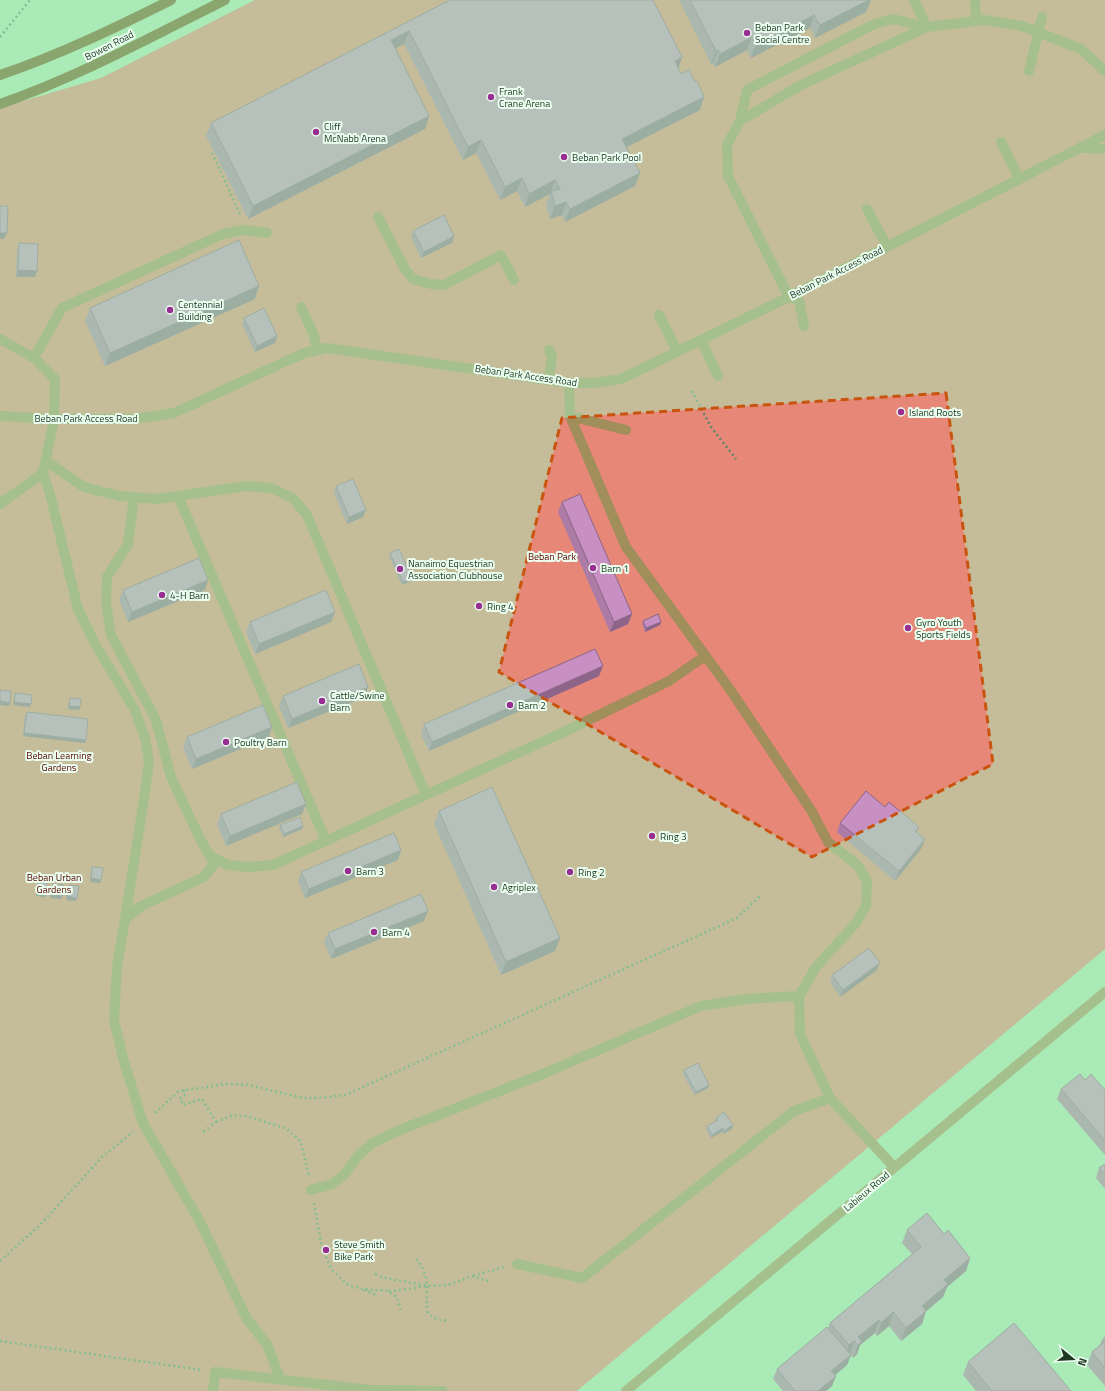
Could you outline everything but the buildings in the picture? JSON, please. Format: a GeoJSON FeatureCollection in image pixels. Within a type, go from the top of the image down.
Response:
{"type":"FeatureCollection","features":[{"type":"Feature","properties":{"kind":"main road","name":"Bowen Road"},"geometry":{"type":"LineString","coordinates":[[0,75],[25,67],[84,42],[171,0]]}},
{"type":"Feature","properties":{"kind":"main road","name":"Bowen Road"},"geometry":{"type":"LineString","coordinates":[[0,104],[34,92],[85,70],[225,0]]}},
{"type":"Feature","properties":{"kind":"street"},"geometry":{"type":"LineString","coordinates":[[914,0],[927,27]]}},
{"type":"Feature","properties":{"kind":"street"},"geometry":{"type":"LineString","coordinates":[[975,0],[976,20]]}},
{"type":"Feature","properties":{"kind":"street"},"geometry":{"type":"LineString","coordinates":[[1029,71],[1042,17]]}},
{"type":"Feature","properties":{"kind":"street"},"geometry":{"type":"LineString","coordinates":[[804,326],[799,300],[788,297],[728,176],[727,145],[740,121],[747,90],[874,24],[893,19],[927,27]]}},
{"type":"Feature","properties":{"kind":"street"},"geometry":{"type":"LineString","coordinates":[[740,121],[801,85],[927,27],[976,20],[1022,26],[1038,32],[1081,49],[1105,71]]}},
{"type":"Feature","properties":{"kind":"street","name":"Beban Park Access Road"},"geometry":{"type":"LineString","coordinates":[[0,416],[54,419],[134,420],[174,413],[304,353],[327,348],[569,382],[595,382],[621,379],[788,297],[1105,135]]}},
{"type":"Feature","properties":{"kind":"street"},"geometry":{"type":"LineString","coordinates":[[1001,142],[1019,178]]}},
{"type":"Feature","properties":{"kind":"street"},"geometry":{"type":"LineString","coordinates":[[1080,148],[1105,149]]}},
{"type":"Feature","properties":{"kind":"street"},"geometry":{"type":"LineString","coordinates":[[867,209],[887,246]]}},
{"type":"Feature","properties":{"kind":"street"},"geometry":{"type":"LineString","coordinates":[[378,217],[404,269],[413,279],[430,284],[444,285],[501,255],[514,280]]}},
{"type":"Feature","properties":{"kind":"street"},"geometry":{"type":"LineString","coordinates":[[34,358],[62,308],[223,234],[243,230],[268,233]]}},
{"type":"Feature","properties":{"kind":"street"},"geometry":{"type":"LineString","coordinates":[[301,307],[313,333],[317,350]]}},
{"type":"Feature","properties":{"kind":"street"},"geometry":{"type":"LineString","coordinates":[[659,315],[677,351]]}},
{"type":"Feature","properties":{"kind":"street"},"geometry":{"type":"LineString","coordinates":[[0,339],[34,358],[54,379],[54,419],[43,473],[50,494],[78,609],[96,646],[135,710],[145,738],[149,762],[117,967],[114,1020],[124,1062],[143,1123],[199,1220],[247,1319],[268,1346],[280,1379]]}},
{"type":"Feature","properties":{"kind":"street"},"geometry":{"type":"LineString","coordinates":[[701,340],[718,376]]}},
{"type":"Feature","properties":{"kind":"street"},"geometry":{"type":"LineString","coordinates":[[549,350],[552,356],[549,379]]}},
{"type":"Feature","properties":{"kind":"street"},"geometry":{"type":"LineString","coordinates":[[569,382],[570,416],[626,547],[729,688],[810,810],[828,842],[858,866],[867,881],[866,906],[860,917],[816,967],[799,996],[800,1034],[830,1098],[894,1168]]}},
{"type":"Feature","properties":{"kind":"street"},"geometry":{"type":"LineString","coordinates":[[570,416],[626,430]]}},
{"type":"Feature","properties":{"kind":"street"},"geometry":{"type":"LineString","coordinates":[[46,461],[84,487],[119,496],[157,499],[246,486],[271,488],[293,498],[307,515],[426,795]]}},
{"type":"Feature","properties":{"kind":"street"},"geometry":{"type":"LineString","coordinates":[[0,504],[43,473]]}},
{"type":"Feature","properties":{"kind":"street"},"geometry":{"type":"LineString","coordinates":[[178,496],[326,841]]}},
{"type":"Feature","properties":{"kind":"street"},"geometry":{"type":"LineString","coordinates":[[134,497],[128,544],[107,577],[106,603],[111,635],[156,720],[171,777],[199,837],[210,856],[228,865],[248,867],[273,865],[670,681],[705,656]]}},
{"type":"Feature","properties":{"kind":"street"},"geometry":{"type":"LineString","coordinates":[[125,919],[142,906],[204,877],[217,860]]}},
{"type":"Feature","properties":{"kind":"street","name":"Labieux Road"},"geometry":{"type":"LineString","coordinates":[[626,1391],[1105,992]]}},
{"type":"Feature","properties":{"kind":"street"},"geometry":{"type":"LineString","coordinates":[[311,1190],[333,1184],[345,1174],[357,1157],[371,1144],[395,1132],[545,1073],[701,1006],[746,999],[799,996]]}},
{"type":"Feature","properties":{"kind":"street"},"geometry":{"type":"LineString","coordinates":[[517,1264],[582,1278],[794,1111],[830,1098]]}},
{"type":"Feature","properties":{"kind":"street"},"geometry":{"type":"LineString","coordinates":[[213,1391],[215,1372],[372,1390],[443,1391]]}},
{"type":"Feature","properties":{"kind":"path"},"geometry":{"type":"LineString","coordinates":[[0,37],[30,0]]}},
{"type":"Feature","properties":{"kind":"path"},"geometry":{"type":"LineString","coordinates":[[212,153],[242,216]]}},
{"type":"Feature","properties":{"kind":"path"},"geometry":{"type":"LineString","coordinates":[[692,391],[710,427],[736,459]]}},
{"type":"Feature","properties":{"kind":"path"},"geometry":{"type":"LineString","coordinates":[[0,1261],[39,1226],[103,1156],[179,1091],[226,1084],[249,1085],[303,1098],[321,1098],[345,1095],[737,918],[760,896]]}},
{"type":"Feature","properties":{"kind":"path"},"geometry":{"type":"LineString","coordinates":[[184,1090],[186,1094],[180,1098],[183,1105],[202,1099],[216,1122],[203,1132]]}},
{"type":"Feature","properties":{"kind":"path"},"geometry":{"type":"LineString","coordinates":[[416,1259],[423,1270],[428,1286],[427,1311],[432,1318],[448,1322]]}},
{"type":"Feature","properties":{"kind":"path"},"geometry":{"type":"LineString","coordinates":[[388,1291],[448,1285],[482,1272],[517,1264]]}},
{"type":"Feature","properties":{"kind":"path"},"geometry":{"type":"LineString","coordinates":[[375,1274],[388,1280],[414,1282],[428,1286]]}},
{"type":"Feature","properties":{"kind":"path"},"geometry":{"type":"LineString","coordinates":[[472,1276],[488,1281]]}},
{"type":"Feature","properties":{"kind":"path"},"geometry":{"type":"LineString","coordinates":[[362,1289],[378,1296]]}},
{"type":"Feature","properties":{"kind":"path"},"geometry":{"type":"LineString","coordinates":[[0,1342],[215,1372]]}},
{"type":"Feature","properties":{"kind":"highlighted area"},"geometry":{"type":"Polygon","coordinates":[[[946,393],[993,764],[812,857],[499,672],[562,418],[946,393]]]}},
{"type":"Feature","properties":{"kind":"green space","name":"Beban Park"},"geometry":{"type":"Polygon","coordinates":[[[255,0],[1105,0],[1105,949],[577,1391],[0,1391],[0,108],[101,78],[255,0]]]}},
{"type":"Feature","properties":{"kind":"place","name":"Beban Park Social Centre"},"geometry":{"type":"Point","coordinates":[747,33]}},
{"type":"Feature","properties":{"kind":"place","name":"Frank Crane Arena"},"geometry":{"type":"Point","coordinates":[491,97]}},
{"type":"Feature","properties":{"kind":"place","name":"Cliff McNabb Arena"},"geometry":{"type":"Point","coordinates":[316,132]}},
{"type":"Feature","properties":{"kind":"place","name":"Beban Park Pool"},"geometry":{"type":"Point","coordinates":[564,157]}},
{"type":"Feature","properties":{"kind":"place","name":"Centennial Building"},"geometry":{"type":"Point","coordinates":[170,310]}},
{"type":"Feature","properties":{"kind":"place","name":"Island Roots"},"geometry":{"type":"Point","coordinates":[901,412]}},
{"type":"Feature","properties":{"kind":"place","name":"Barn 1"},"geometry":{"type":"Point","coordinates":[593,568]}},
{"type":"Feature","properties":{"kind":"place","name":"Nanaimo Equestrian Association Clubhouse"},"geometry":{"type":"Point","coordinates":[400,569]}},
{"type":"Feature","properties":{"kind":"place","name":"4-H Barn"},"geometry":{"type":"Point","coordinates":[162,595]}},
{"type":"Feature","properties":{"kind":"place","name":"Ring 4"},"geometry":{"type":"Point","coordinates":[479,606]}},
{"type":"Feature","properties":{"kind":"place","name":"Gyro Youth Sports Fields"},"geometry":{"type":"Point","coordinates":[908,628]}},
{"type":"Feature","properties":{"kind":"place","name":"Cattle/Swine Barn"},"geometry":{"type":"Point","coordinates":[322,701]}},
{"type":"Feature","properties":{"kind":"place","name":"Barn 2"},"geometry":{"type":"Point","coordinates":[510,705]}},
{"type":"Feature","properties":{"kind":"place","name":"Poultry Barn"},"geometry":{"type":"Point","coordinates":[226,742]}},
{"type":"Feature","properties":{"kind":"place","name":"Ring 3"},"geometry":{"type":"Point","coordinates":[652,836]}},
{"type":"Feature","properties":{"kind":"place","name":"Barn 3"},"geometry":{"type":"Point","coordinates":[348,871]}},
{"type":"Feature","properties":{"kind":"place","name":"Ring 2"},"geometry":{"type":"Point","coordinates":[570,872]}},
{"type":"Feature","properties":{"kind":"place","name":"Agriplex"},"geometry":{"type":"Point","coordinates":[494,887]}},
{"type":"Feature","properties":{"kind":"place","name":"Barn 4"},"geometry":{"type":"Point","coordinates":[374,932]}},
{"type":"Feature","properties":{"kind":"place","name":"Steve Smith Bike Park"},"geometry":{"type":"Point","coordinates":[326,1250]}},
{"type":"Feature","properties":{"kind":"park label","name":"Beban Learning Gardens"},"geometry":{"type":"Point","coordinates":[59,760]}},
{"type":"Feature","properties":{"kind":"park label","name":"Beban Urban Gardens"},"geometry":{"type":"Point","coordinates":[54,882]}}]}
